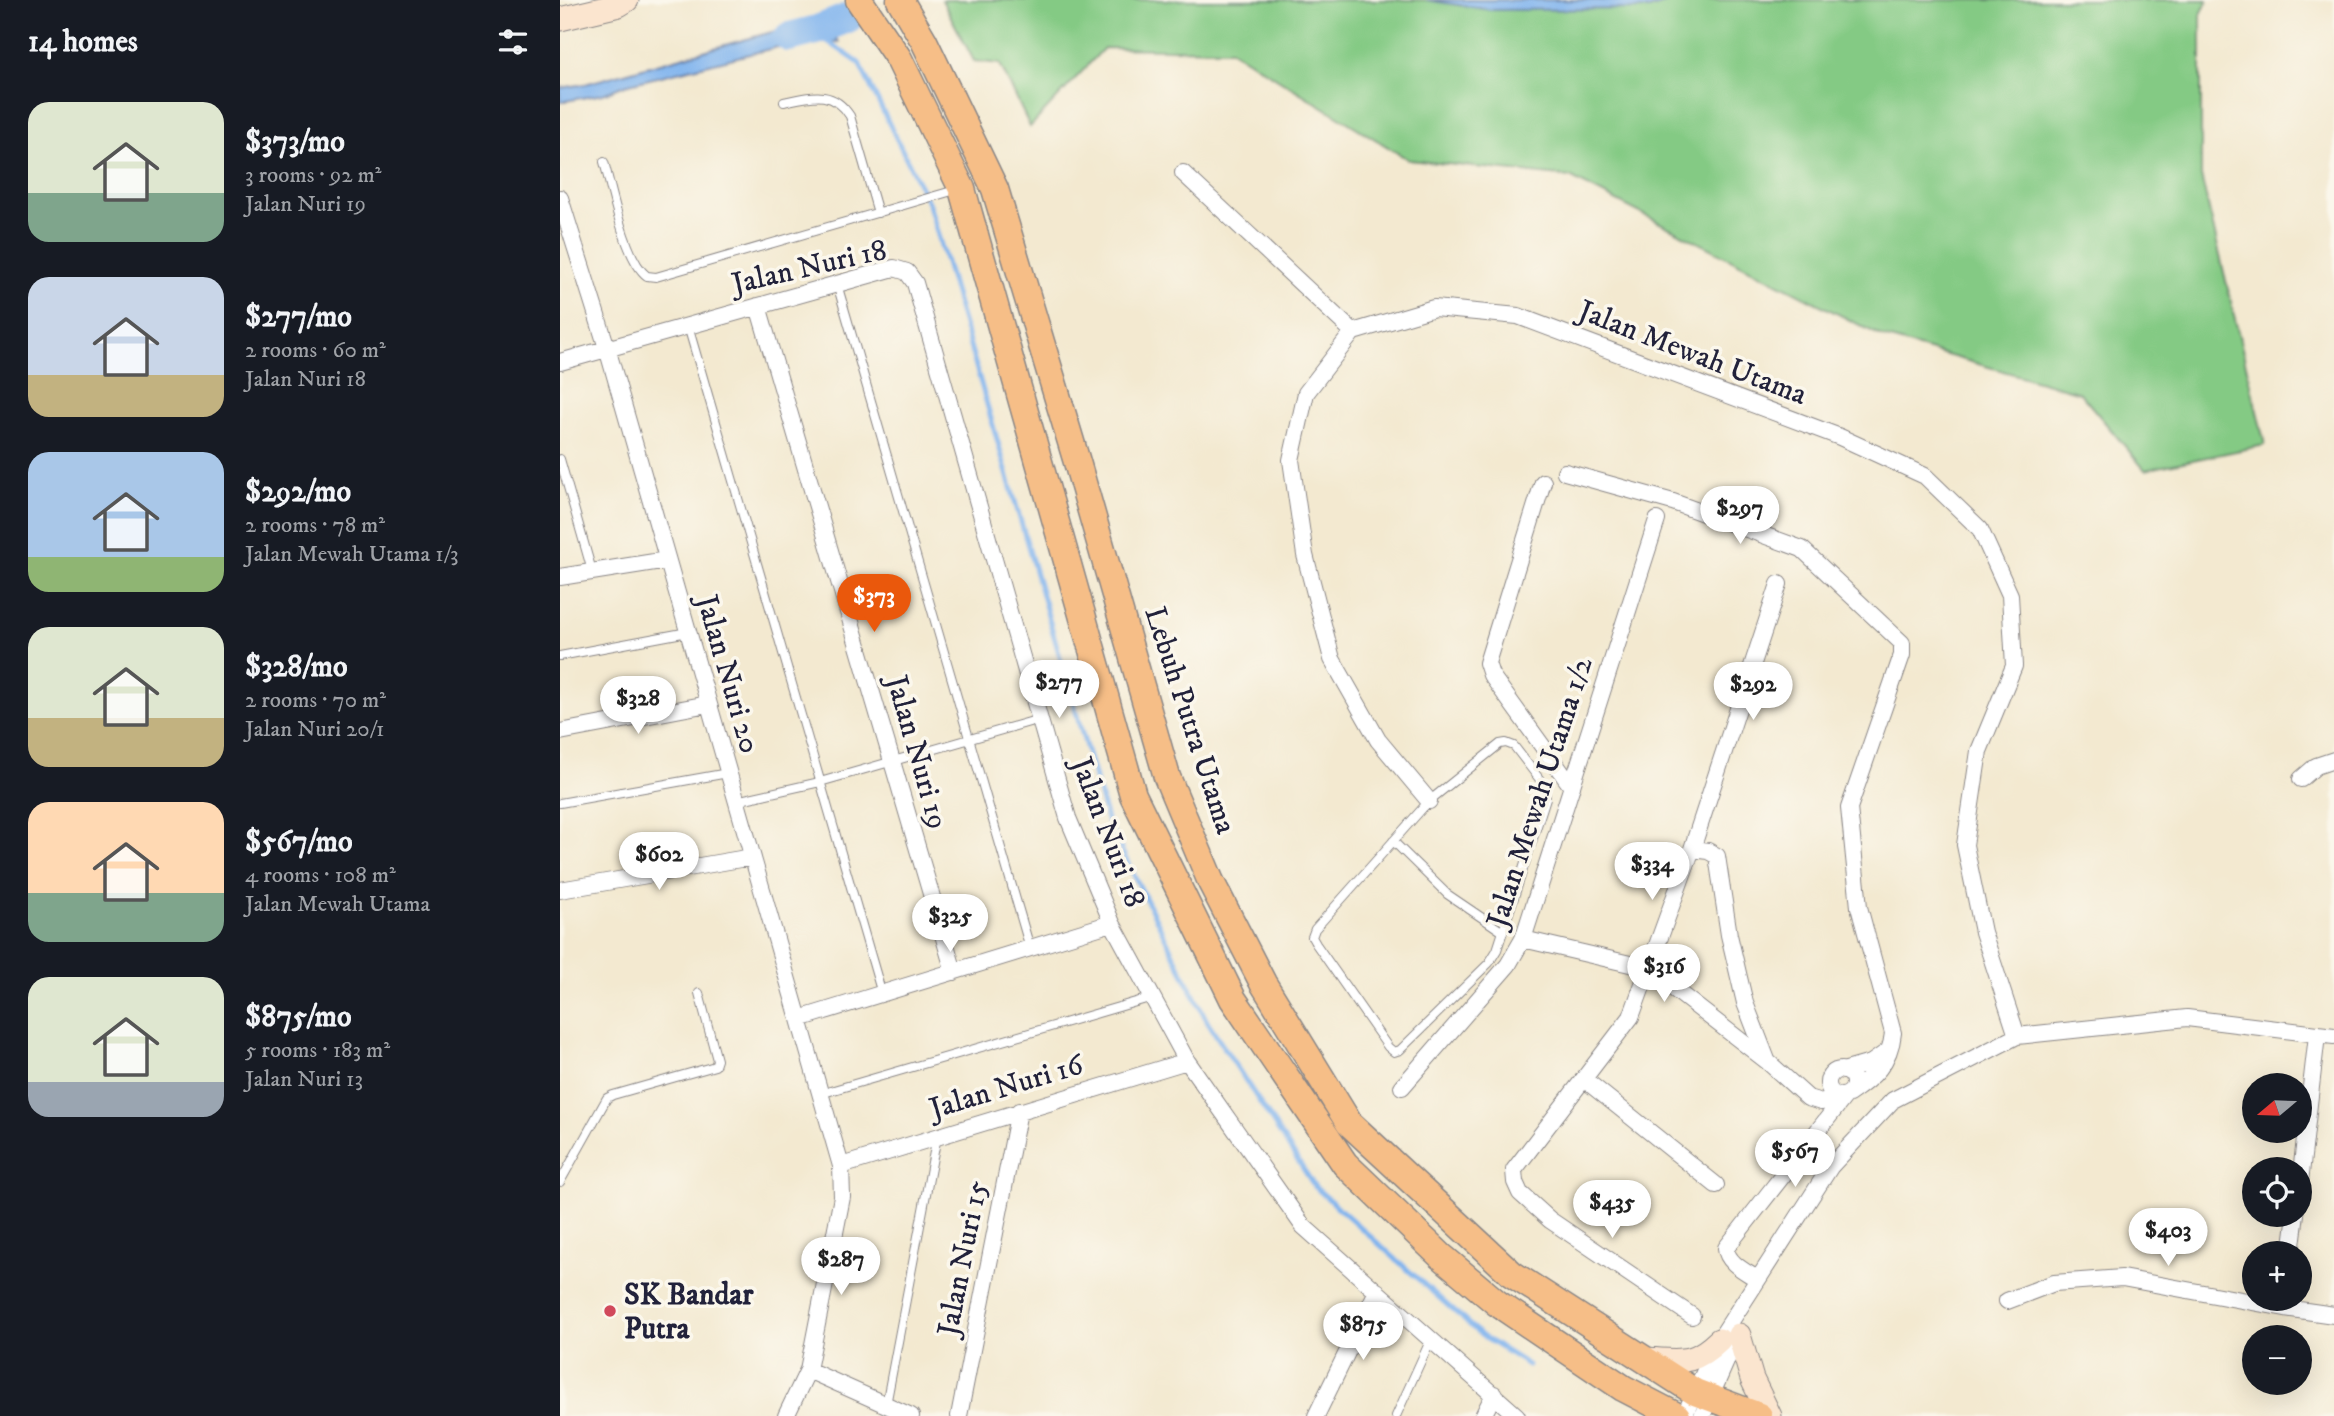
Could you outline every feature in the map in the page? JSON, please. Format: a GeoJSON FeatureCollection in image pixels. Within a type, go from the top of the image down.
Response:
{"type":"FeatureCollection","features":[{"type":"Feature","properties":{"kind":"main road"},"geometry":{"type":"LineString","coordinates":[[560,19],[619,5],[627,0]]}},
{"type":"Feature","properties":{"kind":"main road"},"geometry":{"type":"LineString","coordinates":[[859,0],[899,59],[962,189],[1133,795],[1233,999],[1345,1164],[1440,1255],[1497,1303],[1623,1388],[1677,1416]]}},
{"type":"Feature","properties":{"kind":"main road","name":"Lebuh Putra Utama"},"geometry":{"type":"LineString","coordinates":[[900,0],[924,41],[995,189],[1077,461],[1167,777],[1211,882],[1263,983],[1349,1123],[1512,1274],[1643,1359],[1702,1402],[1759,1416]]}},
{"type":"Feature","properties":{"kind":"main road"},"geometry":{"type":"LineString","coordinates":[[1643,1359],[1692,1360],[1729,1338],[1770,1416]]}},
{"type":"Feature","properties":{"kind":"main road"},"geometry":{"type":"LineString","coordinates":[[1623,1388],[1638,1402],[1644,1416]]}},
{"type":"Feature","properties":{"kind":"street"},"geometry":{"type":"LineString","coordinates":[[1183,173],[1353,331],[1306,393],[1291,460],[1305,555],[1332,659],[1378,740],[1429,801]]}},
{"type":"Feature","properties":{"kind":"street","name":"Jalan Nuri 20"},"geometry":{"type":"LineString","coordinates":[[560,198],[607,348],[841,1166],[842,1197],[808,1370],[786,1416]]}},
{"type":"Feature","properties":{"kind":"street","name":"Jalan Nuri 18"},"geometry":{"type":"LineString","coordinates":[[560,362],[894,268],[906,272],[915,283],[1068,818],[1112,923],[1187,1061],[1303,1226],[1517,1416]]}},
{"type":"Feature","properties":{"kind":"street","name":"Jalan Nuri 19"},"geometry":{"type":"LineString","coordinates":[[758,306],[954,972]]}},
{"type":"Feature","properties":{"kind":"street","name":"Jalan Mewah Utama"},"geometry":{"type":"LineString","coordinates":[[1353,331],[1434,308],[1518,316],[1840,437],[1889,459],[1925,476],[1980,529],[2010,595],[2014,666],[1979,751],[1965,845],[1983,932],[2017,1036]]}},
{"type":"Feature","properties":{"kind":"street"},"geometry":{"type":"LineString","coordinates":[[1564,472],[1672,502],[1802,549],[1902,643],[1902,655],[1849,808],[1859,907],[1893,1033],[1889,1051],[1878,1072],[1844,1095],[1726,1248],[1731,1261],[1753,1286]]}},
{"type":"Feature","properties":{"kind":"street"},"geometry":{"type":"LineString","coordinates":[[1543,482],[1487,663],[1491,676],[1572,788]]}},
{"type":"Feature","properties":{"kind":"street","name":"Jalan Mewah Utama 1/2"},"geometry":{"type":"LineString","coordinates":[[1402,1087],[1508,965],[1524,939],[1657,520]]}},
{"type":"Feature","properties":{"kind":"street"},"geometry":{"type":"LineString","coordinates":[[560,577],[667,560]]}},
{"type":"Feature","properties":{"kind":"street"},"geometry":{"type":"LineString","coordinates":[[1692,1316],[1550,1220],[1520,1193],[1514,1170],[1631,1017],[1692,849],[1779,584]]}},
{"type":"Feature","properties":{"kind":"street"},"geometry":{"type":"LineString","coordinates":[[560,732],[708,704]]}},
{"type":"Feature","properties":{"kind":"street"},"geometry":{"type":"LineString","coordinates":[[2301,779],[2316,766],[2334,760]]}},
{"type":"Feature","properties":{"kind":"street"},"geometry":{"type":"LineString","coordinates":[[1692,849],[1709,851],[1717,856],[1732,949],[1745,1003],[1768,1062]]}},
{"type":"Feature","properties":{"kind":"street"},"geometry":{"type":"LineString","coordinates":[[560,890],[752,858]]}},
{"type":"Feature","properties":{"kind":"street"},"geometry":{"type":"LineString","coordinates":[[799,1019],[1112,923]]}},
{"type":"Feature","properties":{"kind":"street"},"geometry":{"type":"LineString","coordinates":[[1524,939],[1647,968],[1768,1062],[1808,1098],[1821,1102],[1852,1090],[1854,1080],[1847,1072],[1836,1074]]}},
{"type":"Feature","properties":{"kind":"street"},"geometry":{"type":"LineString","coordinates":[[1684,1416],[1702,1402],[1753,1286],[1831,1166],[1893,1100],[2017,1036],[2187,1018],[2334,1037]]}},
{"type":"Feature","properties":{"kind":"street"},"geometry":{"type":"LineString","coordinates":[[2303,1157],[2317,1035]]}},
{"type":"Feature","properties":{"kind":"street"},"geometry":{"type":"LineString","coordinates":[[1797,1086],[1871,1063],[1889,1051]]}},
{"type":"Feature","properties":{"kind":"street","name":"Jalan Nuri 16"},"geometry":{"type":"LineString","coordinates":[[841,1166],[1187,1061]]}},
{"type":"Feature","properties":{"kind":"street"},"geometry":{"type":"LineString","coordinates":[[1584,1079],[1716,1185]]}},
{"type":"Feature","properties":{"kind":"street","name":"Jalan Nuri 15"},"geometry":{"type":"LineString","coordinates":[[959,1416],[1019,1111]]}},
{"type":"Feature","properties":{"kind":"street"},"geometry":{"type":"LineString","coordinates":[[2007,1301],[2054,1283],[2122,1278],[2242,1296]]}},
{"type":"Feature","properties":{"kind":"street"},"geometry":{"type":"LineString","coordinates":[[1316,1416],[1377,1291]]}},
{"type":"Feature","properties":{"kind":"street"},"geometry":{"type":"LineString","coordinates":[[2312,1310],[2334,1315]]}},
{"type":"Feature","properties":{"kind":"street"},"geometry":{"type":"LineString","coordinates":[[808,1370],[911,1416]]}},
{"type":"Feature","properties":{"kind":"street"},"geometry":{"type":"LineString","coordinates":[[1483,1416],[1494,1394]]}},
{"type":"Feature","properties":{"kind":"lane"},"geometry":{"type":"LineString","coordinates":[[784,102],[811,96],[826,96],[839,101],[845,108],[850,116],[878,213]]}},
{"type":"Feature","properties":{"kind":"lane"},"geometry":{"type":"LineString","coordinates":[[604,162],[636,266],[647,276],[656,277],[962,189]]}},
{"type":"Feature","properties":{"kind":"lane"},"geometry":{"type":"LineString","coordinates":[[837,284],[1030,948]]}},
{"type":"Feature","properties":{"kind":"lane"},"geometry":{"type":"LineString","coordinates":[[688,326],[882,994]]}},
{"type":"Feature","properties":{"kind":"lane"},"geometry":{"type":"LineString","coordinates":[[560,459],[592,571]]}},
{"type":"Feature","properties":{"kind":"lane"},"geometry":{"type":"LineString","coordinates":[[560,656],[688,632]]}},
{"type":"Feature","properties":{"kind":"lane"},"geometry":{"type":"LineString","coordinates":[[736,802],[820,782],[1040,719]]}},
{"type":"Feature","properties":{"kind":"lane"},"geometry":{"type":"LineString","coordinates":[[1506,743],[1514,746],[1544,785],[1546,798],[1497,950],[1489,963],[1400,1050],[1394,1052],[1312,937],[1315,929],[1429,801],[1500,744],[1506,743]]}},
{"type":"Feature","properties":{"kind":"lane"},"geometry":{"type":"LineString","coordinates":[[560,803],[728,773]]}},
{"type":"Feature","properties":{"kind":"lane"},"geometry":{"type":"LineString","coordinates":[[1393,841],[1447,894],[1503,932]]}},
{"type":"Feature","properties":{"kind":"lane"},"geometry":{"type":"LineString","coordinates":[[560,1182],[607,1098],[715,1066],[717,1060],[699,993]]}},
{"type":"Feature","properties":{"kind":"lane"},"geometry":{"type":"LineString","coordinates":[[820,1094],[1153,998]]}},
{"type":"Feature","properties":{"kind":"lane"},"geometry":{"type":"LineString","coordinates":[[886,1405],[937,1136]]}},
{"type":"Feature","properties":{"kind":"lane"},"geometry":{"type":"LineString","coordinates":[[1395,1416],[1432,1339]]}},
{"type":"Feature","properties":{"kind":"green space"},"geometry":{"type":"Polygon","coordinates":[[[942,0],[2208,0],[2201,14],[2201,176],[2265,445],[2145,470],[2080,393],[1883,337],[1570,177],[1409,160],[1231,50],[1104,48],[1030,127],[1000,64],[974,61],[942,0]]]}},
{"type":"Feature","properties":{"kind":"water"},"geometry":{"type":"Polygon","coordinates":[[[1426,0],[1675,0],[1649,9],[1491,10],[1426,0]]]}},
{"type":"Feature","properties":{"kind":"water"},"geometry":{"type":"Polygon","coordinates":[[[822,18],[839,42],[802,41],[625,85],[603,94],[560,102],[560,88],[585,84],[822,18]]]}},
{"type":"Feature","properties":{"kind":"waterway"},"geometry":{"type":"LineString","coordinates":[[789,37],[848,18]]}},
{"type":"Feature","properties":{"kind":"waterway"},"geometry":{"type":"LineString","coordinates":[[823,38],[859,63],[929,204],[1108,823],[1208,1023],[1315,1187],[1482,1336],[1528,1365]]}},
{"type":"Feature","properties":{"kind":"place","name":"SK Bandar Putra"},"geometry":{"type":"Point","coordinates":[610,1311]}}]}
